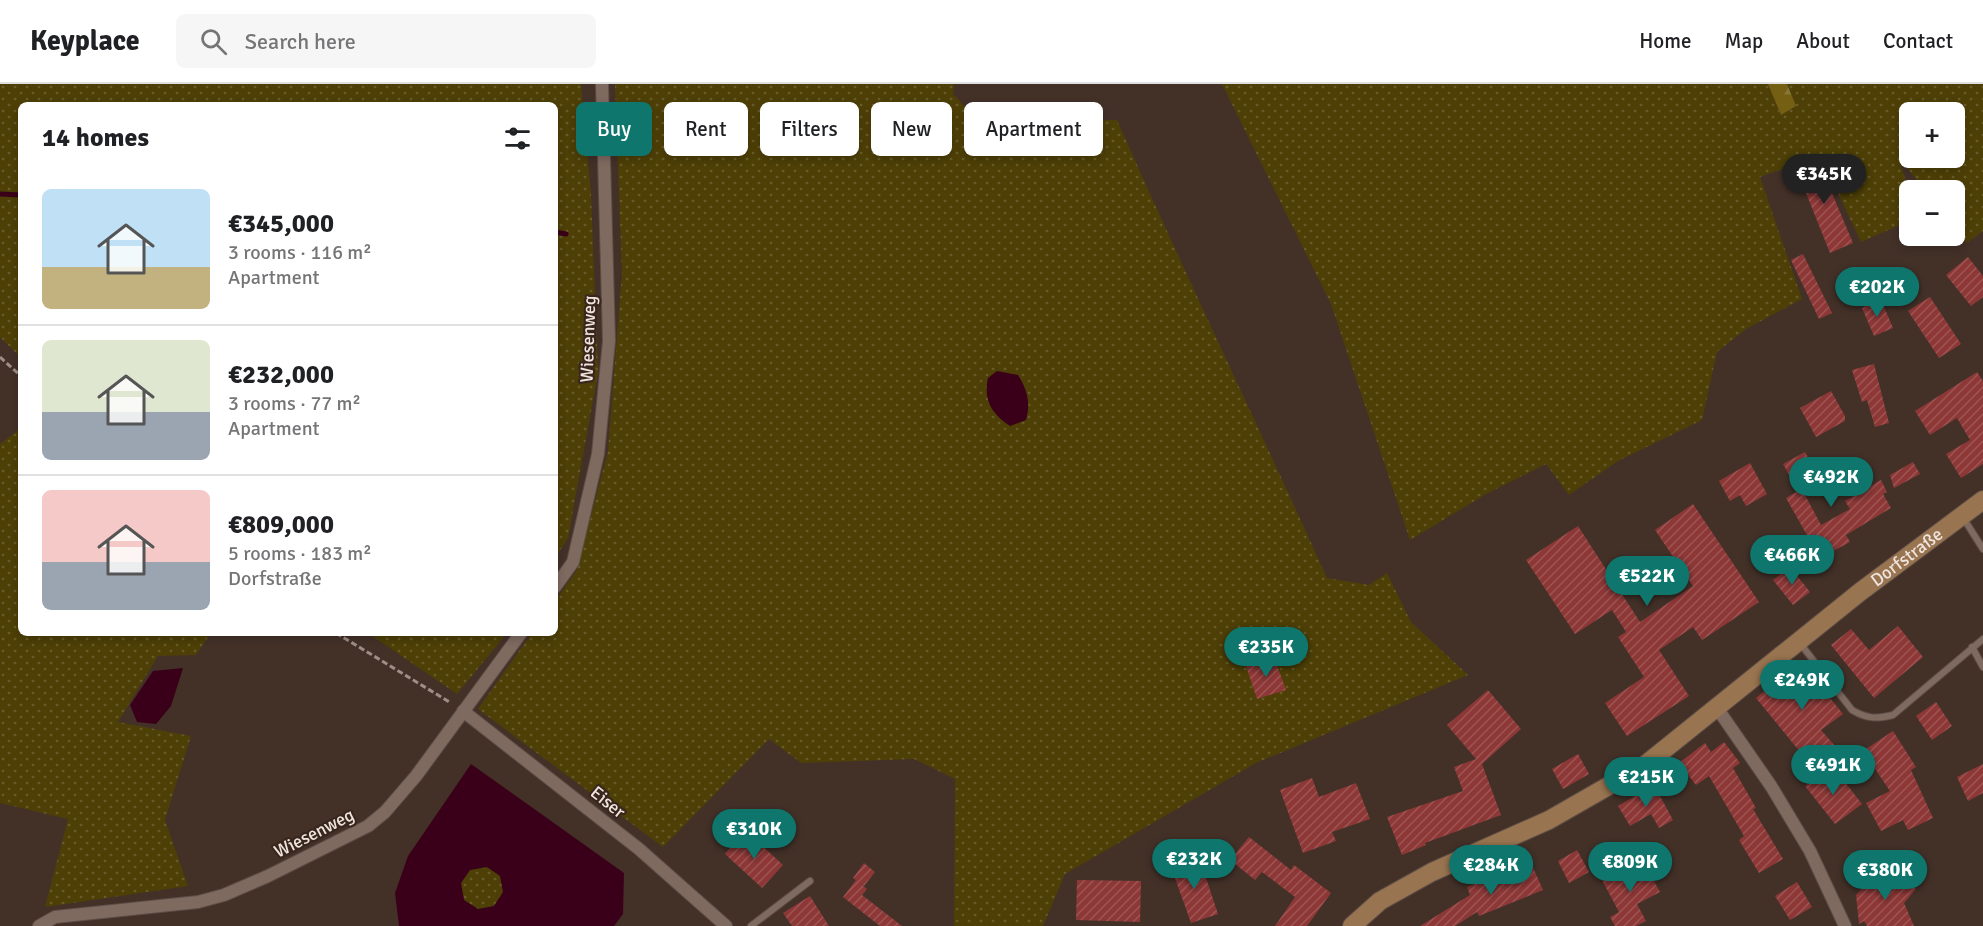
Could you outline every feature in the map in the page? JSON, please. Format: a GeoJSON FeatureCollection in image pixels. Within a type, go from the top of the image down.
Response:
{"type":"FeatureCollection","features":[{"type":"Feature","properties":{"kind":"main road","name":"Dorfstraße"},"geometry":{"type":"LineString","coordinates":[[1352,926],[1380,901],[1432,872],[1549,820],[1597,795],[1645,765],[1983,500]]}},
{"type":"Feature","properties":{"kind":"street","name":"Wiesenweg"},"geometry":{"type":"LineString","coordinates":[[558,583],[573,562],[598,454],[609,341],[602,84]]}},
{"type":"Feature","properties":{"kind":"street","name":"Wiesenweg"},"geometry":{"type":"LineString","coordinates":[[39,926],[55,917],[198,902],[224,895],[337,843],[368,826],[385,812],[416,776],[518,636]]}},
{"type":"Feature","properties":{"kind":"street"},"geometry":{"type":"LineString","coordinates":[[1717,708],[1771,786],[1810,851],[1845,926]]}},
{"type":"Feature","properties":{"kind":"street","name":"Eiser"},"geometry":{"type":"LineString","coordinates":[[463,711],[639,849],[726,926]]}},
{"type":"Feature","properties":{"kind":"lane"},"geometry":{"type":"LineString","coordinates":[[1961,515],[1983,549]]}},
{"type":"Feature","properties":{"kind":"lane"},"geometry":{"type":"LineString","coordinates":[[1799,642],[1852,710],[1864,717],[1879,719],[1893,714],[1983,639]]}},
{"type":"Feature","properties":{"kind":"lane"},"geometry":{"type":"LineString","coordinates":[[1972,647],[1983,666]]}},
{"type":"Feature","properties":{"kind":"lane"},"geometry":{"type":"LineString","coordinates":[[751,926],[810,880]]}},
{"type":"Feature","properties":{"kind":"path"},"geometry":{"type":"LineString","coordinates":[[0,357],[18,373]]}},
{"type":"Feature","properties":{"kind":"path"},"geometry":{"type":"LineString","coordinates":[[341,636],[463,711]]}},
{"type":"Feature","properties":{"kind":"shaded area"},"geometry":{"type":"Polygon","coordinates":[[[0,84],[581,84],[583,102],[576,102],[576,156],[588,156],[598,372],[568,538],[558,553],[558,102],[18,102],[18,355],[0,337],[0,84]]]}},
{"type":"Feature","properties":{"kind":"shaded area"},"geometry":{"type":"Polygon","coordinates":[[[615,84],[954,84],[953,94],[964,105],[964,156],[1103,156],[1103,120],[1117,120],[1327,578],[1369,585],[1387,573],[1411,622],[1468,675],[1256,763],[1065,874],[1043,926],[954,926],[955,779],[914,759],[801,763],[769,739],[663,847],[478,709],[530,636],[558,636],[558,597],[577,570],[608,451],[622,273],[618,156],[652,156],[652,102],[616,102],[615,84]],[[1274,657],[1247,666],[1285,690],[1274,657]]]}},
{"type":"Feature","properties":{"kind":"shaded area"},"geometry":{"type":"Polygon","coordinates":[[[1222,84],[1768,84],[1781,115],[1796,106],[1787,84],[1983,84],[1983,231],[1967,243],[1965,240],[1965,180],[1917,180],[1907,168],[1965,168],[1965,102],[1899,102],[1899,168],[1902,168],[1905,180],[1899,180],[1899,225],[1861,242],[1820,155],[1760,177],[1802,299],[1746,329],[1717,352],[1702,420],[1618,461],[1569,495],[1546,464],[1486,494],[1410,540],[1331,304],[1222,84]]]}},
{"type":"Feature","properties":{"kind":"shaded area"},"geometry":{"type":"Polygon","coordinates":[[[997,371],[1018,375],[1021,380],[1028,402],[1026,420],[1010,426],[998,417],[990,406],[987,393],[988,378],[997,371]]]}},
{"type":"Feature","properties":{"kind":"shaded area"},"geometry":{"type":"Polygon","coordinates":[[[18,430],[18,636],[209,636],[196,655],[158,656],[118,722],[191,736],[165,820],[188,886],[45,907],[68,819],[0,803],[0,444],[18,430]]]}},
{"type":"Feature","properties":{"kind":"shaded area"},"geometry":{"type":"Polygon","coordinates":[[[372,636],[505,636],[457,694],[372,636]]]}},
{"type":"Feature","properties":{"kind":"shaded area"},"geometry":{"type":"Polygon","coordinates":[[[183,668],[171,706],[156,724],[137,722],[130,705],[153,671],[183,668]]]}},
{"type":"Feature","properties":{"kind":"shaded area"},"geometry":{"type":"Polygon","coordinates":[[[471,764],[624,873],[623,914],[614,926],[399,926],[395,893],[408,856],[471,764]],[[487,867],[470,870],[461,883],[464,900],[478,909],[494,906],[503,892],[500,876],[487,867]]]}},
{"type":"Feature","properties":{"kind":"shaded area"},"geometry":{"type":"Polygon","coordinates":[[[482,867],[497,873],[503,888],[497,903],[482,909],[467,903],[461,888],[467,873],[482,867]]]}},
{"type":"Feature","properties":{"kind":"green space"},"geometry":{"type":"Polygon","coordinates":[[[1768,84],[1787,84],[1796,106],[1781,115],[1768,84]]]}},
{"type":"Feature","properties":{"kind":"building"},"geometry":{"type":"Polygon","coordinates":[[[1821,158],[1829,178],[1826,179],[1853,243],[1830,253],[1796,168],[1821,158]]]}},
{"type":"Feature","properties":{"kind":"building"},"geometry":{"type":"Polygon","coordinates":[[[1803,254],[1832,313],[1819,319],[1791,260],[1803,254]]]}},
{"type":"Feature","properties":{"kind":"building"},"geometry":{"type":"Polygon","coordinates":[[[1968,257],[1983,276],[1983,297],[1971,306],[1946,275],[1968,257]]]}},
{"type":"Feature","properties":{"kind":"building"},"geometry":{"type":"Polygon","coordinates":[[[1930,297],[1961,344],[1939,358],[1908,311],[1930,297]]]}},
{"type":"Feature","properties":{"kind":"building"},"geometry":{"type":"Polygon","coordinates":[[[1881,300],[1893,328],[1874,336],[1862,308],[1881,300]]]}},
{"type":"Feature","properties":{"kind":"building"},"geometry":{"type":"Polygon","coordinates":[[[1874,364],[1889,423],[1875,427],[1867,400],[1862,402],[1852,370],[1874,364]]]}},
{"type":"Feature","properties":{"kind":"building"},"geometry":{"type":"Polygon","coordinates":[[[1977,372],[1983,381],[1983,464],[1961,478],[1946,454],[1970,440],[1957,418],[1930,435],[1915,411],[1977,372]]]}},
{"type":"Feature","properties":{"kind":"building"},"geometry":{"type":"Polygon","coordinates":[[[1831,391],[1845,416],[1845,421],[1816,437],[1800,408],[1831,391]]]}},
{"type":"Feature","properties":{"kind":"building"},"geometry":{"type":"Polygon","coordinates":[[[1805,452],[1823,485],[1805,495],[1821,525],[1850,509],[1845,501],[1881,480],[1887,492],[1883,494],[1891,508],[1846,535],[1850,542],[1820,558],[1786,498],[1798,491],[1783,464],[1805,452]]]}},
{"type":"Feature","properties":{"kind":"building"},"geometry":{"type":"Polygon","coordinates":[[[1913,462],[1920,474],[1894,488],[1890,475],[1913,462]]]}},
{"type":"Feature","properties":{"kind":"building"},"geometry":{"type":"Polygon","coordinates":[[[1750,463],[1767,494],[1746,506],[1740,495],[1730,501],[1719,481],[1750,463]]]}},
{"type":"Feature","properties":{"kind":"building"},"geometry":{"type":"Polygon","coordinates":[[[1693,504],[1759,602],[1702,640],[1693,627],[1659,650],[1689,696],[1627,736],[1605,703],[1644,677],[1618,637],[1626,632],[1612,610],[1575,634],[1526,560],[1578,526],[1640,622],[1693,586],[1655,530],[1693,504]]]}},
{"type":"Feature","properties":{"kind":"building"},"geometry":{"type":"Polygon","coordinates":[[[1790,567],[1810,592],[1793,605],[1773,580],[1790,567]]]}},
{"type":"Feature","properties":{"kind":"building"},"geometry":{"type":"Polygon","coordinates":[[[1898,626],[1923,657],[1874,698],[1831,645],[1851,629],[1869,650],[1898,626]]]}},
{"type":"Feature","properties":{"kind":"building"},"geometry":{"type":"Polygon","coordinates":[[[1274,657],[1286,690],[1257,699],[1246,666],[1274,657]]]}},
{"type":"Feature","properties":{"kind":"building"},"geometry":{"type":"Polygon","coordinates":[[[1800,661],[1843,714],[1821,730],[1835,746],[1810,764],[1756,698],[1800,661]]]}},
{"type":"Feature","properties":{"kind":"building"},"geometry":{"type":"Polygon","coordinates":[[[1488,690],[1521,729],[1482,764],[1501,815],[1425,843],[1426,845],[1402,855],[1387,817],[1463,791],[1454,767],[1476,759],[1447,725],[1488,690]]]}},
{"type":"Feature","properties":{"kind":"building"},"geometry":{"type":"Polygon","coordinates":[[[1936,702],[1952,726],[1932,740],[1916,716],[1936,702]]]}},
{"type":"Feature","properties":{"kind":"building"},"geometry":{"type":"Polygon","coordinates":[[[1893,731],[1916,767],[1911,770],[1933,818],[1908,830],[1903,820],[1881,831],[1866,803],[1890,791],[1863,751],[1893,731]]]}},
{"type":"Feature","properties":{"kind":"building"},"geometry":{"type":"Polygon","coordinates":[[[1724,742],[1740,763],[1733,768],[1756,808],[1753,809],[1783,859],[1759,873],[1739,840],[1744,836],[1709,776],[1696,785],[1679,763],[1705,743],[1711,752],[1724,742]]]}},
{"type":"Feature","properties":{"kind":"building"},"geometry":{"type":"Polygon","coordinates":[[[1578,754],[1589,774],[1563,789],[1552,769],[1578,754]]]}},
{"type":"Feature","properties":{"kind":"building"},"geometry":{"type":"Polygon","coordinates":[[[1983,764],[1983,793],[1968,801],[1957,777],[1983,764]]]}},
{"type":"Feature","properties":{"kind":"building"},"geometry":{"type":"Polygon","coordinates":[[[1828,768],[1840,784],[1844,781],[1862,804],[1835,824],[1805,786],[1828,768]]]}},
{"type":"Feature","properties":{"kind":"building"},"geometry":{"type":"Polygon","coordinates":[[[1312,778],[1319,797],[1356,783],[1370,819],[1332,832],[1336,841],[1303,853],[1280,790],[1312,778]]]}},
{"type":"Feature","properties":{"kind":"building"},"geometry":{"type":"Polygon","coordinates":[[[1654,785],[1673,820],[1659,828],[1651,814],[1630,826],[1618,806],[1654,785]]]}},
{"type":"Feature","properties":{"kind":"building"},"geometry":{"type":"Polygon","coordinates":[[[746,831],[783,865],[762,888],[725,854],[746,831]]]}},
{"type":"Feature","properties":{"kind":"building"},"geometry":{"type":"Polygon","coordinates":[[[1249,837],[1291,870],[1294,865],[1331,893],[1307,926],[1275,926],[1295,897],[1262,872],[1255,880],[1230,860],[1249,837]]]}},
{"type":"Feature","properties":{"kind":"building"},"geometry":{"type":"Polygon","coordinates":[[[1577,850],[1589,872],[1569,883],[1558,861],[1577,850]]]}},
{"type":"Feature","properties":{"kind":"building"},"geometry":{"type":"Polygon","coordinates":[[[1192,857],[1196,868],[1202,866],[1218,914],[1191,923],[1170,864],[1192,857]]]}},
{"type":"Feature","properties":{"kind":"building"},"geometry":{"type":"Polygon","coordinates":[[[1642,859],[1660,892],[1637,904],[1646,921],[1636,926],[1615,926],[1610,917],[1619,912],[1602,880],[1642,859]]]}},
{"type":"Feature","properties":{"kind":"building"},"geometry":{"type":"Polygon","coordinates":[[[864,863],[875,872],[864,886],[853,878],[864,863]]]}},
{"type":"Feature","properties":{"kind":"building"},"geometry":{"type":"Polygon","coordinates":[[[1531,863],[1543,890],[1479,916],[1477,912],[1455,926],[1420,926],[1470,895],[1467,887],[1494,876],[1495,879],[1531,863]]]}},
{"type":"Feature","properties":{"kind":"building"},"geometry":{"type":"Polygon","coordinates":[[[1868,872],[1897,872],[1916,889],[1904,903],[1914,926],[1867,926],[1864,921],[1859,924],[1856,895],[1871,879],[1868,872]]]}},
{"type":"Feature","properties":{"kind":"building"},"geometry":{"type":"Polygon","coordinates":[[[856,880],[867,889],[862,895],[902,926],[880,926],[843,897],[856,880]]]}},
{"type":"Feature","properties":{"kind":"building"},"geometry":{"type":"Polygon","coordinates":[[[1077,880],[1141,881],[1140,922],[1076,920],[1077,880]]]}},
{"type":"Feature","properties":{"kind":"building"},"geometry":{"type":"Polygon","coordinates":[[[1797,882],[1812,907],[1790,920],[1775,896],[1797,882]]]}},
{"type":"Feature","properties":{"kind":"building"},"geometry":{"type":"Polygon","coordinates":[[[810,896],[829,926],[792,926],[783,913],[810,896]]]}},
{"type":"Feature","properties":{"kind":"waterway"},"geometry":{"type":"LineString","coordinates":[[0,194],[18,195]]}},
{"type":"Feature","properties":{"kind":"waterway"},"geometry":{"type":"LineString","coordinates":[[558,233],[566,234]]}}]}
